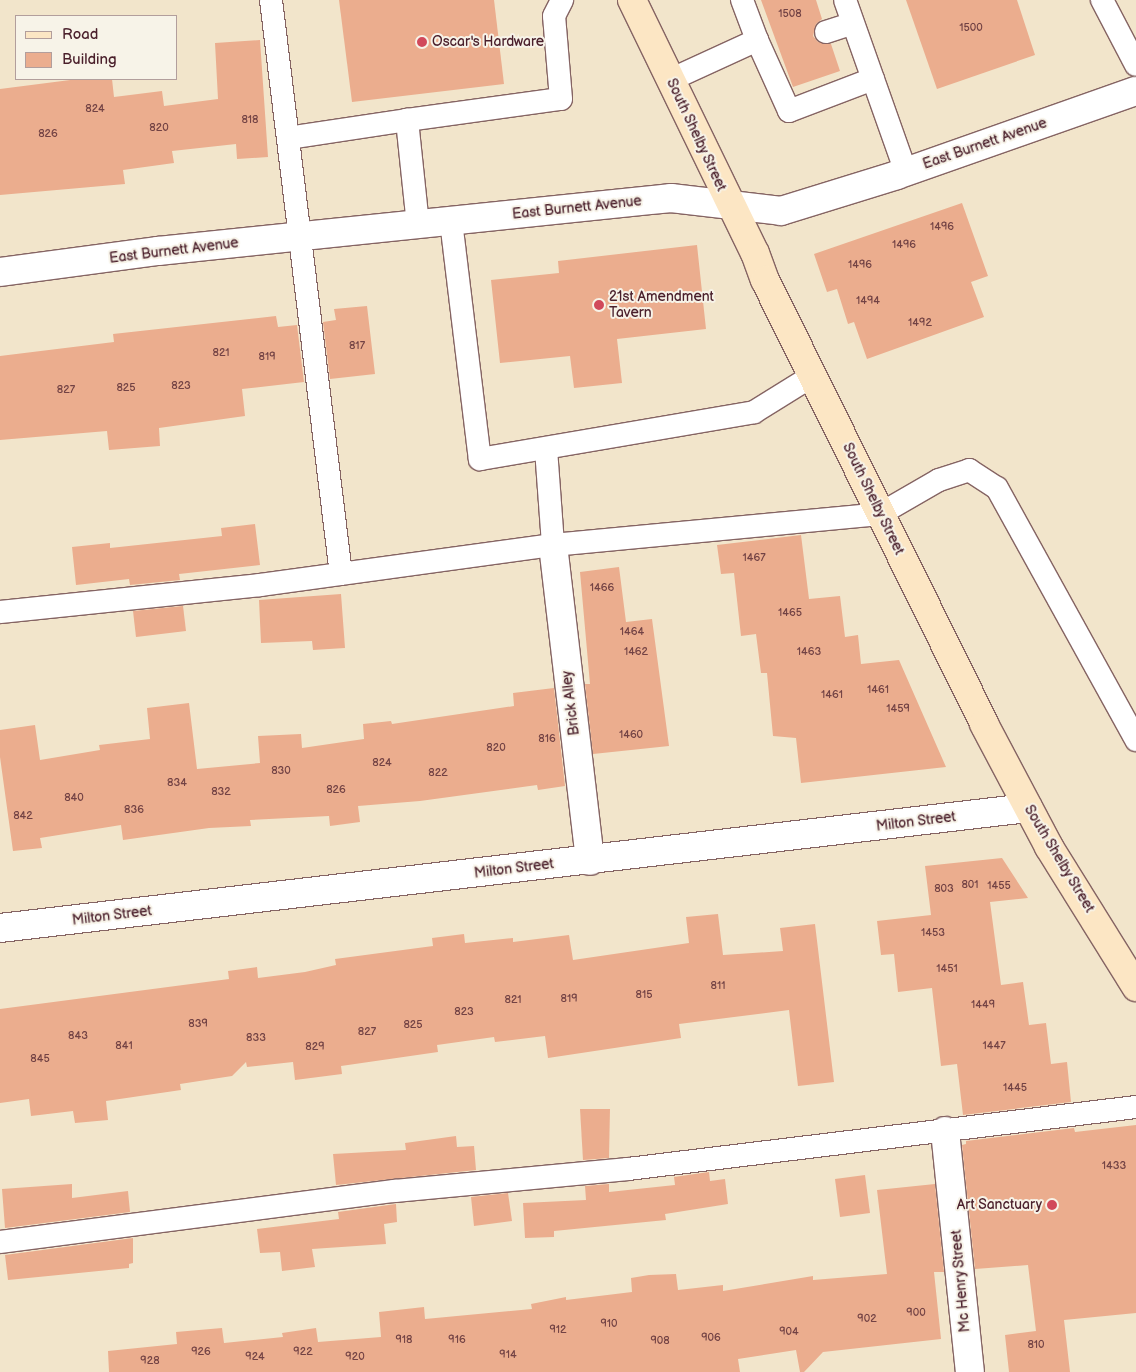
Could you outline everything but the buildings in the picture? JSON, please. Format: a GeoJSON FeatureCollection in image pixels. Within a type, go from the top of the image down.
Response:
{"type":"FeatureCollection","features":[{"type":"Feature","properties":{"kind":"main road","name":"South Shelby Street"},"geometry":{"type":"LineString","coordinates":[[632,0],[730,206],[755,253],[765,280],[812,376],[1028,808],[1136,987]]}},
{"type":"Feature","properties":{"kind":"street","name":"East Burnett Avenue"},"geometry":{"type":"LineString","coordinates":[[0,272],[301,237],[671,198],[782,211],[906,172],[1136,91]]}},
{"type":"Feature","properties":{"kind":"street","name":"Brick Alley"},"geometry":{"type":"LineString","coordinates":[[553,545],[590,861]]}},
{"type":"Feature","properties":{"kind":"street","name":"Milton Street"},"geometry":{"type":"LineString","coordinates":[[0,928],[590,861],[1028,808]]}},
{"type":"Feature","properties":{"kind":"street","name":"Mc Henry Street"},"geometry":{"type":"LineString","coordinates":[[945,1131],[970,1372]]}},
{"type":"Feature","properties":{"kind":"lane"},"geometry":{"type":"LineString","coordinates":[[271,0],[341,574]]}},
{"type":"Feature","properties":{"kind":"lane"},"geometry":{"type":"LineString","coordinates":[[288,138],[561,99],[554,16],[562,0]]}},
{"type":"Feature","properties":{"kind":"lane"},"geometry":{"type":"LineString","coordinates":[[845,0],[906,172]]}},
{"type":"Feature","properties":{"kind":"lane"},"geometry":{"type":"LineString","coordinates":[[1102,0],[1136,65]]}},
{"type":"Feature","properties":{"kind":"lane"},"geometry":{"type":"LineString","coordinates":[[749,3],[789,111],[873,79]]}},
{"type":"Feature","properties":{"kind":"lane"},"geometry":{"type":"LineString","coordinates":[[826,32],[853,23]]}},
{"type":"Feature","properties":{"kind":"lane"},"geometry":{"type":"LineString","coordinates":[[670,80],[767,49]]}},
{"type":"Feature","properties":{"kind":"lane"},"geometry":{"type":"LineString","coordinates":[[407,120],[418,225]]}},
{"type":"Feature","properties":{"kind":"lane"},"geometry":{"type":"LineString","coordinates":[[452,221],[480,459],[754,412],[812,376]]}},
{"type":"Feature","properties":{"kind":"lane"},"geometry":{"type":"LineString","coordinates":[[546,449],[553,545]]}},
{"type":"Feature","properties":{"kind":"lane"},"geometry":{"type":"LineString","coordinates":[[0,612],[341,574],[553,545],[880,514],[939,480],[969,470],[997,488],[1136,740]]}},
{"type":"Feature","properties":{"kind":"lane"},"geometry":{"type":"LineString","coordinates":[[0,1242],[395,1191],[628,1169],[1136,1107]]}},
{"type":"Feature","properties":{"kind":"place","name":"Oscar's Hardware"},"geometry":{"type":"Point","coordinates":[422,42]}},
{"type":"Feature","properties":{"kind":"place","name":"21st Amendment Tavern"},"geometry":{"type":"Point","coordinates":[599,305]}},
{"type":"Feature","properties":{"kind":"place","name":"Art Sanctuary"},"geometry":{"type":"Point","coordinates":[1052,1205]}}]}
